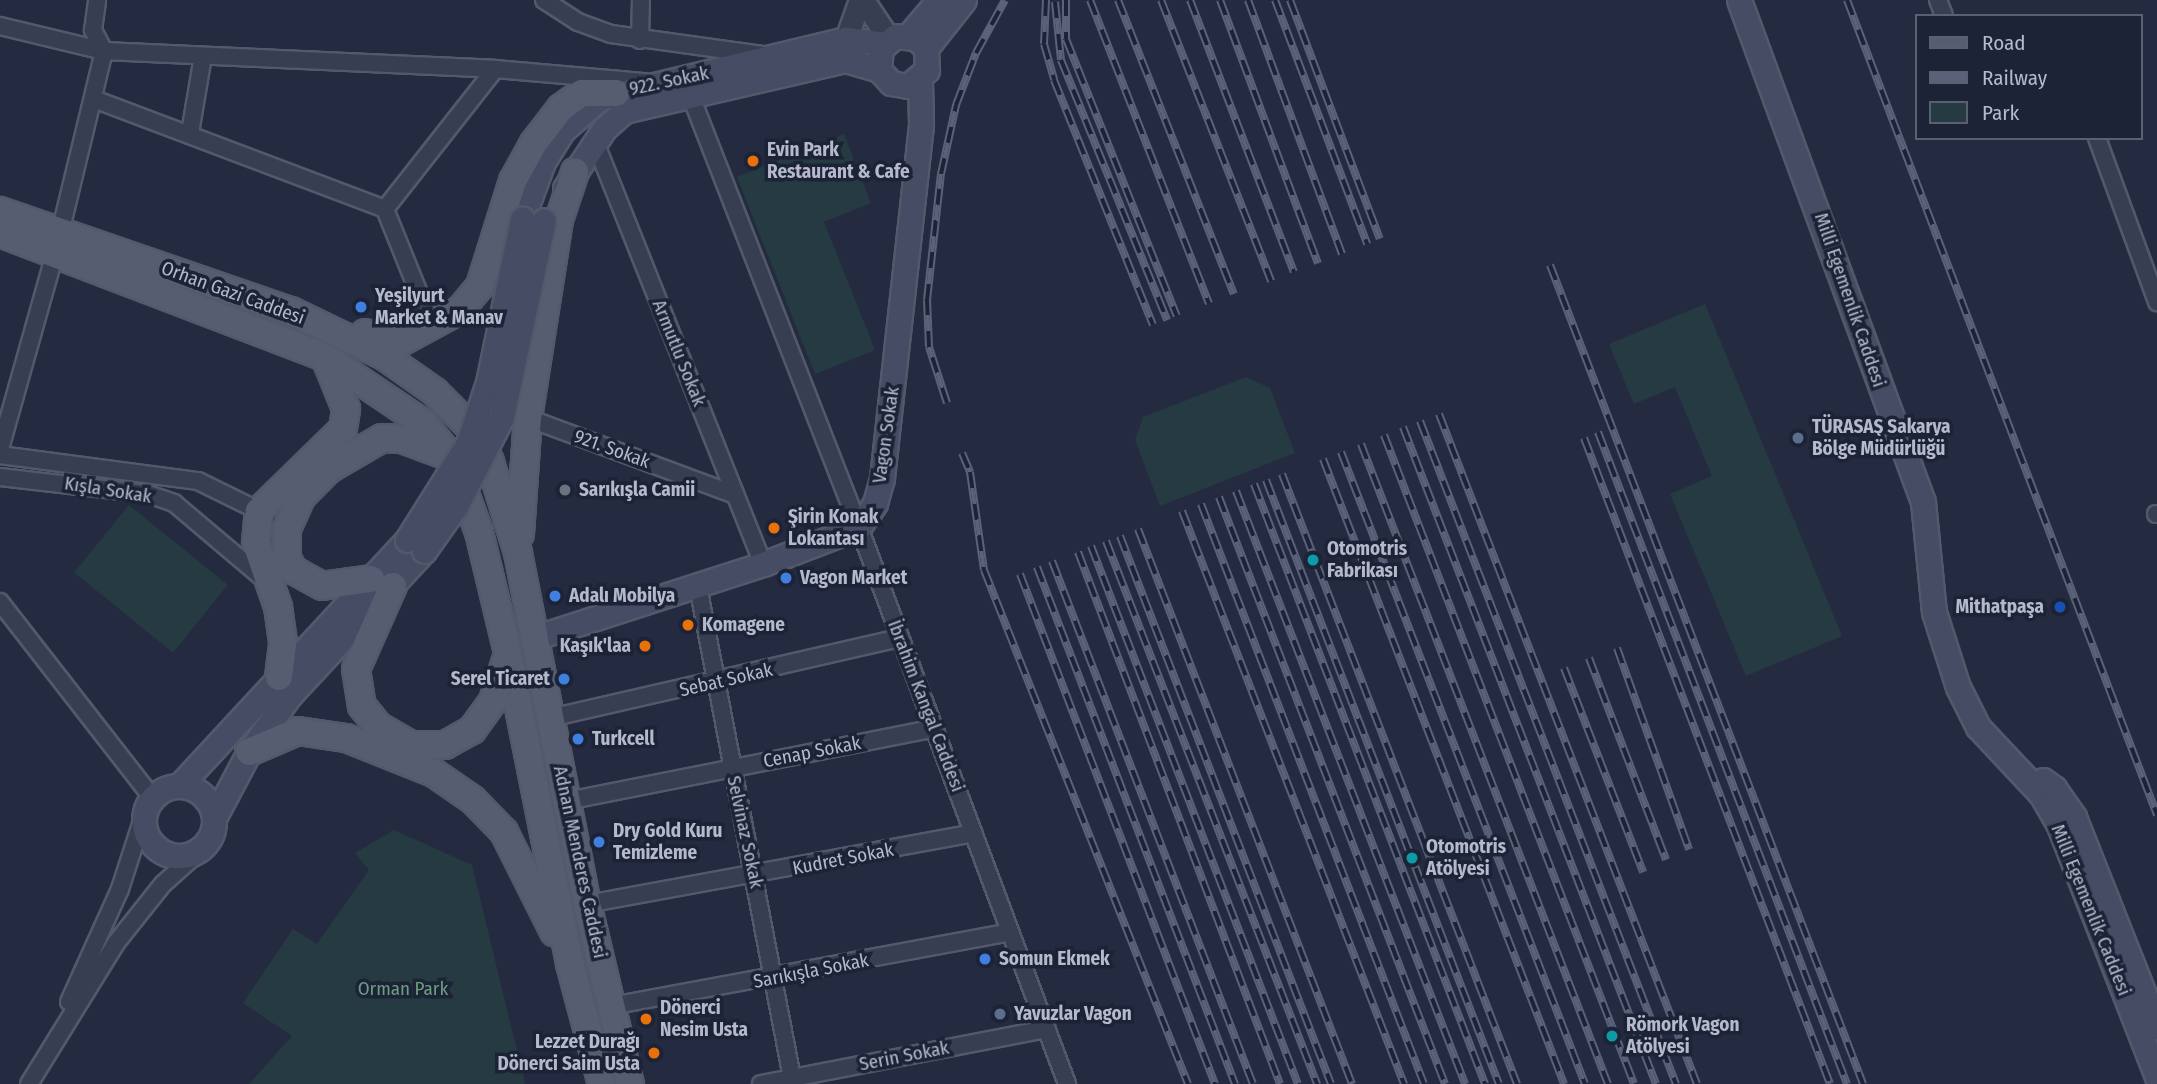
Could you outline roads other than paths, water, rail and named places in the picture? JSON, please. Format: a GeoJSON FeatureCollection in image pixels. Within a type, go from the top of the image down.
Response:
{"type":"FeatureCollection","features":[{"type":"Feature","properties":{"kind":"main road"},"geometry":{"type":"LineString","coordinates":[[879,70],[939,0]]}},
{"type":"Feature","properties":{"kind":"main road"},"geometry":{"type":"LineString","coordinates":[[902,42],[964,0]]}},
{"type":"Feature","properties":{"kind":"main road","name":"Milli Egemenlik Caddesi"},"geometry":{"type":"LineString","coordinates":[[1739,0],[1923,502],[1934,612],[1958,687],[1978,727],[2041,794],[2058,823],[2157,1077]]}},
{"type":"Feature","properties":{"kind":"main road","name":"922. Sokak"},"geometry":{"type":"LineString","coordinates":[[533,220],[543,162],[563,130],[586,106],[616,93],[653,83],[846,40],[902,42]]}},
{"type":"Feature","properties":{"kind":"main road","name":"Vagon Sokak"},"geometry":{"type":"LineString","coordinates":[[859,527],[875,503],[882,478],[921,124],[919,80],[929,63],[902,42]]}},
{"type":"Feature","properties":{"kind":"main road"},"geometry":{"type":"LineString","coordinates":[[214,818],[249,752],[290,695],[415,545],[468,443],[488,382],[533,220],[624,111],[845,60],[879,70],[899,86],[919,80]]}},
{"type":"Feature","properties":{"kind":"main road"},"geometry":{"type":"LineString","coordinates":[[291,311],[399,343],[433,328],[460,310],[480,286],[513,181],[561,108],[582,93],[616,93]]}},
{"type":"Feature","properties":{"kind":"main road"},"geometry":{"type":"LineString","coordinates":[[518,553],[528,418],[559,220],[575,172]]}},
{"type":"Feature","properties":{"kind":"main road","name":"Orhan Gazi Caddesi"},"geometry":{"type":"LineString","coordinates":[[0,211],[58,244],[325,358],[423,423],[452,458],[479,532],[508,653]]}},
{"type":"Feature","properties":{"kind":"main road","name":"Orhan Gazi Caddesi"},"geometry":{"type":"LineString","coordinates":[[0,233],[58,244],[291,311],[384,356],[461,414],[490,462],[518,553],[534,638]]}},
{"type":"Feature","properties":{"kind":"main road"},"geometry":{"type":"LineString","coordinates":[[279,677],[283,642],[278,607],[256,543],[259,511],[328,449],[343,429],[346,409],[325,358]]}},
{"type":"Feature","properties":{"kind":"main road"},"geometry":{"type":"LineString","coordinates":[[382,582],[322,586],[293,570],[287,558],[287,529],[302,496],[330,469],[382,438],[402,439],[452,458]]}},
{"type":"Feature","properties":{"kind":"main road"},"geometry":{"type":"LineString","coordinates":[[534,638],[763,564],[859,527]]}},
{"type":"Feature","properties":{"kind":"main road"},"geometry":{"type":"LineString","coordinates":[[382,582],[356,669],[362,706],[378,726],[411,745],[445,745],[472,730],[492,701],[508,653]]}},
{"type":"Feature","properties":{"kind":"main road"},"geometry":{"type":"LineString","coordinates":[[179,786],[205,797],[214,818],[214,830],[201,849],[179,857],[157,850],[144,830],[143,818],[152,797],[179,786],[279,677],[382,582]]}},
{"type":"Feature","properties":{"kind":"main road","name":"Adnan Menderes Caddesi"},"geometry":{"type":"LineString","coordinates":[[534,638],[587,904],[630,1084]]}},
{"type":"Feature","properties":{"kind":"main road","name":"Adnan Menderes Caddesi"},"geometry":{"type":"LineString","coordinates":[[508,653],[570,964],[602,1084]]}},
{"type":"Feature","properties":{"kind":"main road"},"geometry":{"type":"LineString","coordinates":[[249,752],[298,731],[346,738],[434,773],[473,800],[504,832],[570,964]]}},
{"type":"Feature","properties":{"kind":"main road","name":"Milli Egemenlik Caddesi"},"geometry":{"type":"LineString","coordinates":[[2006,755],[2054,788],[2074,817],[2157,1027]]}},
{"type":"Feature","properties":{"kind":"street"},"geometry":{"type":"LineString","coordinates":[[0,449],[58,244],[94,99],[104,51],[93,30],[97,0]]}},
{"type":"Feature","properties":{"kind":"street"},"geometry":{"type":"LineString","coordinates":[[544,0],[578,22],[640,40],[776,56]]}},
{"type":"Feature","properties":{"kind":"street"},"geometry":{"type":"LineString","coordinates":[[640,40],[641,0]]}},
{"type":"Feature","properties":{"kind":"street"},"geometry":{"type":"LineString","coordinates":[[846,40],[862,0],[902,42]]}},
{"type":"Feature","properties":{"kind":"street"},"geometry":{"type":"LineString","coordinates":[[0,26],[104,51],[495,69],[653,83]]}},
{"type":"Feature","properties":{"kind":"street"},"geometry":{"type":"LineString","coordinates":[[190,133],[203,56]]}},
{"type":"Feature","properties":{"kind":"street"},"geometry":{"type":"LineString","coordinates":[[385,209],[495,69]]}},
{"type":"Feature","properties":{"kind":"street","name":"İbrahim Kangal Caddesi"},"geometry":{"type":"LineString","coordinates":[[690,94],[859,527],[1067,1084]]}},
{"type":"Feature","properties":{"kind":"street"},"geometry":{"type":"LineString","coordinates":[[94,99],[190,133],[385,209],[433,328]]}},
{"type":"Feature","properties":{"kind":"street"},"geometry":{"type":"LineString","coordinates":[[2098,140],[2157,302]]}},
{"type":"Feature","properties":{"kind":"street","name":"Armutlu Sokak"},"geometry":{"type":"LineString","coordinates":[[596,142],[763,564]]}},
{"type":"Feature","properties":{"kind":"street","name":"921. Sokak"},"geometry":{"type":"LineString","coordinates":[[528,418],[735,495]]}},
{"type":"Feature","properties":{"kind":"street","name":"Kışla Sokak"},"geometry":{"type":"LineString","coordinates":[[0,455],[198,481],[259,511]]}},
{"type":"Feature","properties":{"kind":"street","name":"Kışla Sokak"},"geometry":{"type":"LineString","coordinates":[[0,477],[148,494],[174,503],[269,583]]}},
{"type":"Feature","properties":{"kind":"street","name":"Selvinaz Sokak"},"geometry":{"type":"LineString","coordinates":[[698,586],[719,682],[731,769],[755,876],[771,979],[792,1078]]}},
{"type":"Feature","properties":{"kind":"street"},"geometry":{"type":"LineString","coordinates":[[0,602],[152,797]]}},
{"type":"Feature","properties":{"kind":"street","name":"Sebat Sokak"},"geometry":{"type":"LineString","coordinates":[[550,718],[719,682],[900,638]]}},
{"type":"Feature","properties":{"kind":"street","name":"Cenap Sokak"},"geometry":{"type":"LineString","coordinates":[[567,801],[934,728]]}},
{"type":"Feature","properties":{"kind":"street"},"geometry":{"type":"LineString","coordinates":[[42,1062],[120,889],[143,818]]}},
{"type":"Feature","properties":{"kind":"street","name":"Kudret Sokak"},"geometry":{"type":"LineString","coordinates":[[587,904],[755,876],[974,833]]}},
{"type":"Feature","properties":{"kind":"street"},"geometry":{"type":"LineString","coordinates":[[29,1084],[116,943],[163,884],[201,849]]}},
{"type":"Feature","properties":{"kind":"street","name":"Sarıkışla Sokak"},"geometry":{"type":"LineString","coordinates":[[611,1006],[771,979],[1010,932]]}},
{"type":"Feature","properties":{"kind":"street","name":"Serin Sokak"},"geometry":{"type":"LineString","coordinates":[[761,1084],[1047,1028]]}},
{"type":"Feature","properties":{"kind":"railway"},"geometry":{"type":"LineString","coordinates":[[947,403],[929,347],[927,300],[941,174],[956,105],[976,53],[1005,0]]}},
{"type":"Feature","properties":{"kind":"railway"},"geometry":{"type":"LineString","coordinates":[[1046,0],[1044,44],[1054,80],[1153,325]]}},
{"type":"Feature","properties":{"kind":"railway"},"geometry":{"type":"LineString","coordinates":[[1066,0],[1066,39],[1177,316]]}},
{"type":"Feature","properties":{"kind":"railway"},"geometry":{"type":"LineString","coordinates":[[1090,0],[1209,304]]}},
{"type":"Feature","properties":{"kind":"railway"},"geometry":{"type":"LineString","coordinates":[[1118,0],[1234,294]]}},
{"type":"Feature","properties":{"kind":"railway"},"geometry":{"type":"LineString","coordinates":[[1161,0],[1271,281]]}},
{"type":"Feature","properties":{"kind":"railway"},"geometry":{"type":"LineString","coordinates":[[1190,0],[1294,272]]}},
{"type":"Feature","properties":{"kind":"railway"},"geometry":{"type":"LineString","coordinates":[[1220,0],[1318,263]]}},
{"type":"Feature","properties":{"kind":"railway"},"geometry":{"type":"LineString","coordinates":[[1248,0],[1342,254]]}},
{"type":"Feature","properties":{"kind":"railway"},"geometry":{"type":"LineString","coordinates":[[1275,0],[1367,244]]}},
{"type":"Feature","properties":{"kind":"railway"},"geometry":{"type":"LineString","coordinates":[[1290,0],[1380,239]]}},
{"type":"Feature","properties":{"kind":"railway"},"geometry":{"type":"LineString","coordinates":[[1847,0],[2157,815]]}},
{"type":"Feature","properties":{"kind":"railway"},"geometry":{"type":"LineString","coordinates":[[1055,2],[1061,60],[1167,320]]}},
{"type":"Feature","properties":{"kind":"railway"},"geometry":{"type":"LineString","coordinates":[[1550,265],[1863,1084]]}},
{"type":"Feature","properties":{"kind":"railway"},"geometry":{"type":"LineString","coordinates":[[1439,414],[1697,1084]]}},
{"type":"Feature","properties":{"kind":"railway"},"geometry":{"type":"LineString","coordinates":[[1420,421],[1676,1084]]}},
{"type":"Feature","properties":{"kind":"railway"},"geometry":{"type":"LineString","coordinates":[[1403,427],[1656,1084]]}},
{"type":"Feature","properties":{"kind":"railway"},"geometry":{"type":"LineString","coordinates":[[1598,432],[1847,1084]]}},
{"type":"Feature","properties":{"kind":"railway"},"geometry":{"type":"LineString","coordinates":[[1384,435],[1634,1084]]}},
{"type":"Feature","properties":{"kind":"railway"},"geometry":{"type":"LineString","coordinates":[[1584,438],[1830,1084]]}},
{"type":"Feature","properties":{"kind":"railway"},"geometry":{"type":"LineString","coordinates":[[1361,444],[1608,1084]]}},
{"type":"Feature","properties":{"kind":"railway"},"geometry":{"type":"LineString","coordinates":[[1341,452],[1585,1084]]}},
{"type":"Feature","properties":{"kind":"railway"},"geometry":{"type":"LineString","coordinates":[[962,453],[970,472],[984,570],[1188,1084]]}},
{"type":"Feature","properties":{"kind":"railway"},"geometry":{"type":"LineString","coordinates":[[1323,459],[1564,1084]]}},
{"type":"Feature","properties":{"kind":"railway"},"geometry":{"type":"LineString","coordinates":[[1282,474],[1517,1084]]}},
{"type":"Feature","properties":{"kind":"railway"},"geometry":{"type":"LineString","coordinates":[[1266,480],[1499,1084]]}},
{"type":"Feature","properties":{"kind":"railway"},"geometry":{"type":"LineString","coordinates":[[1254,484],[1485,1084]]}},
{"type":"Feature","properties":{"kind":"railway"},"geometry":{"type":"LineString","coordinates":[[1236,491],[1465,1084]]}},
{"type":"Feature","properties":{"kind":"railway"},"geometry":{"type":"LineString","coordinates":[[1219,497],[1445,1084]]}},
{"type":"Feature","properties":{"kind":"railway"},"geometry":{"type":"LineString","coordinates":[[1201,504],[1424,1084]]}},
{"type":"Feature","properties":{"kind":"railway"},"geometry":{"type":"LineString","coordinates":[[1182,511],[1404,1084]]}},
{"type":"Feature","properties":{"kind":"railway"},"geometry":{"type":"LineString","coordinates":[[1138,529],[1352,1084]]}},
{"type":"Feature","properties":{"kind":"railway"},"geometry":{"type":"LineString","coordinates":[[1120,536],[1331,1084]]}},
{"type":"Feature","properties":{"kind":"railway"},"geometry":{"type":"LineString","coordinates":[[1106,541],[1317,1084]]}},
{"type":"Feature","properties":{"kind":"railway"},"geometry":{"type":"LineString","coordinates":[[1091,546],[1298,1084]]}},
{"type":"Feature","properties":{"kind":"railway"},"geometry":{"type":"LineString","coordinates":[[1078,552],[1280,1084]]}},
{"type":"Feature","properties":{"kind":"railway"},"geometry":{"type":"LineString","coordinates":[[1052,561],[1253,1084]]}},
{"type":"Feature","properties":{"kind":"railway"},"geometry":{"type":"LineString","coordinates":[[1037,567],[1235,1084]]}},
{"type":"Feature","properties":{"kind":"railway"},"geometry":{"type":"LineString","coordinates":[[1020,574],[1215,1084]]}},
{"type":"Feature","properties":{"kind":"railway"},"geometry":{"type":"LineString","coordinates":[[1617,648],[1689,849]]}},
{"type":"Feature","properties":{"kind":"railway"},"geometry":{"type":"LineString","coordinates":[[1589,658],[1666,860]]}},
{"type":"Feature","properties":{"kind":"railway"},"geometry":{"type":"LineString","coordinates":[[1564,668],[1643,872]]}},
{"type":"Feature","properties":{"kind":"place","name":"Evin Park Restaurant & Cafe"},"geometry":{"type":"Point","coordinates":[753,161]}},
{"type":"Feature","properties":{"kind":"place","name":"Yeşilyurt Market & Manav"},"geometry":{"type":"Point","coordinates":[361,307]}},
{"type":"Feature","properties":{"kind":"place","name":"TÜRASAŞ Sakarya Bölge Müdürlüğü"},"geometry":{"type":"Point","coordinates":[1798,438]}},
{"type":"Feature","properties":{"kind":"place","name":"Sarıkışla Camii"},"geometry":{"type":"Point","coordinates":[565,490]}},
{"type":"Feature","properties":{"kind":"place","name":"Şirin Konak Lokantası"},"geometry":{"type":"Point","coordinates":[774,528]}},
{"type":"Feature","properties":{"kind":"place","name":"Otomotris Fabrikası"},"geometry":{"type":"Point","coordinates":[1313,560]}},
{"type":"Feature","properties":{"kind":"place","name":"Vagon Market"},"geometry":{"type":"Point","coordinates":[786,578]}},
{"type":"Feature","properties":{"kind":"place","name":"Adalı Mobilya"},"geometry":{"type":"Point","coordinates":[555,596]}},
{"type":"Feature","properties":{"kind":"place","name":"Mithatpaşa"},"geometry":{"type":"Point","coordinates":[2060,607]}},
{"type":"Feature","properties":{"kind":"place","name":"Komagene"},"geometry":{"type":"Point","coordinates":[688,625]}},
{"type":"Feature","properties":{"kind":"place","name":"Kaşık'laa"},"geometry":{"type":"Point","coordinates":[645,646]}},
{"type":"Feature","properties":{"kind":"place","name":"Serel Ticaret"},"geometry":{"type":"Point","coordinates":[564,679]}},
{"type":"Feature","properties":{"kind":"place","name":"Turkcell"},"geometry":{"type":"Point","coordinates":[578,739]}},
{"type":"Feature","properties":{"kind":"place","name":"Dry Gold Kuru Temizleme"},"geometry":{"type":"Point","coordinates":[599,842]}},
{"type":"Feature","properties":{"kind":"place","name":"Otomotris Atölyesi"},"geometry":{"type":"Point","coordinates":[1412,858]}},
{"type":"Feature","properties":{"kind":"place","name":"Somun Ekmek"},"geometry":{"type":"Point","coordinates":[985,959]}},
{"type":"Feature","properties":{"kind":"place","name":"Yavuzlar Vagon"},"geometry":{"type":"Point","coordinates":[1000,1014]}},
{"type":"Feature","properties":{"kind":"place","name":"Dönerci Nesim Usta"},"geometry":{"type":"Point","coordinates":[646,1019]}},
{"type":"Feature","properties":{"kind":"place","name":"Römork Vagon Atölyesi"},"geometry":{"type":"Point","coordinates":[1612,1036]}},
{"type":"Feature","properties":{"kind":"place","name":"Lezzet Durağı Dönerci Saim Usta"},"geometry":{"type":"Point","coordinates":[654,1053]}},
{"type":"Feature","properties":{"kind":"park label","name":"Orman Park"},"geometry":{"type":"Point","coordinates":[403,989]}}]}
